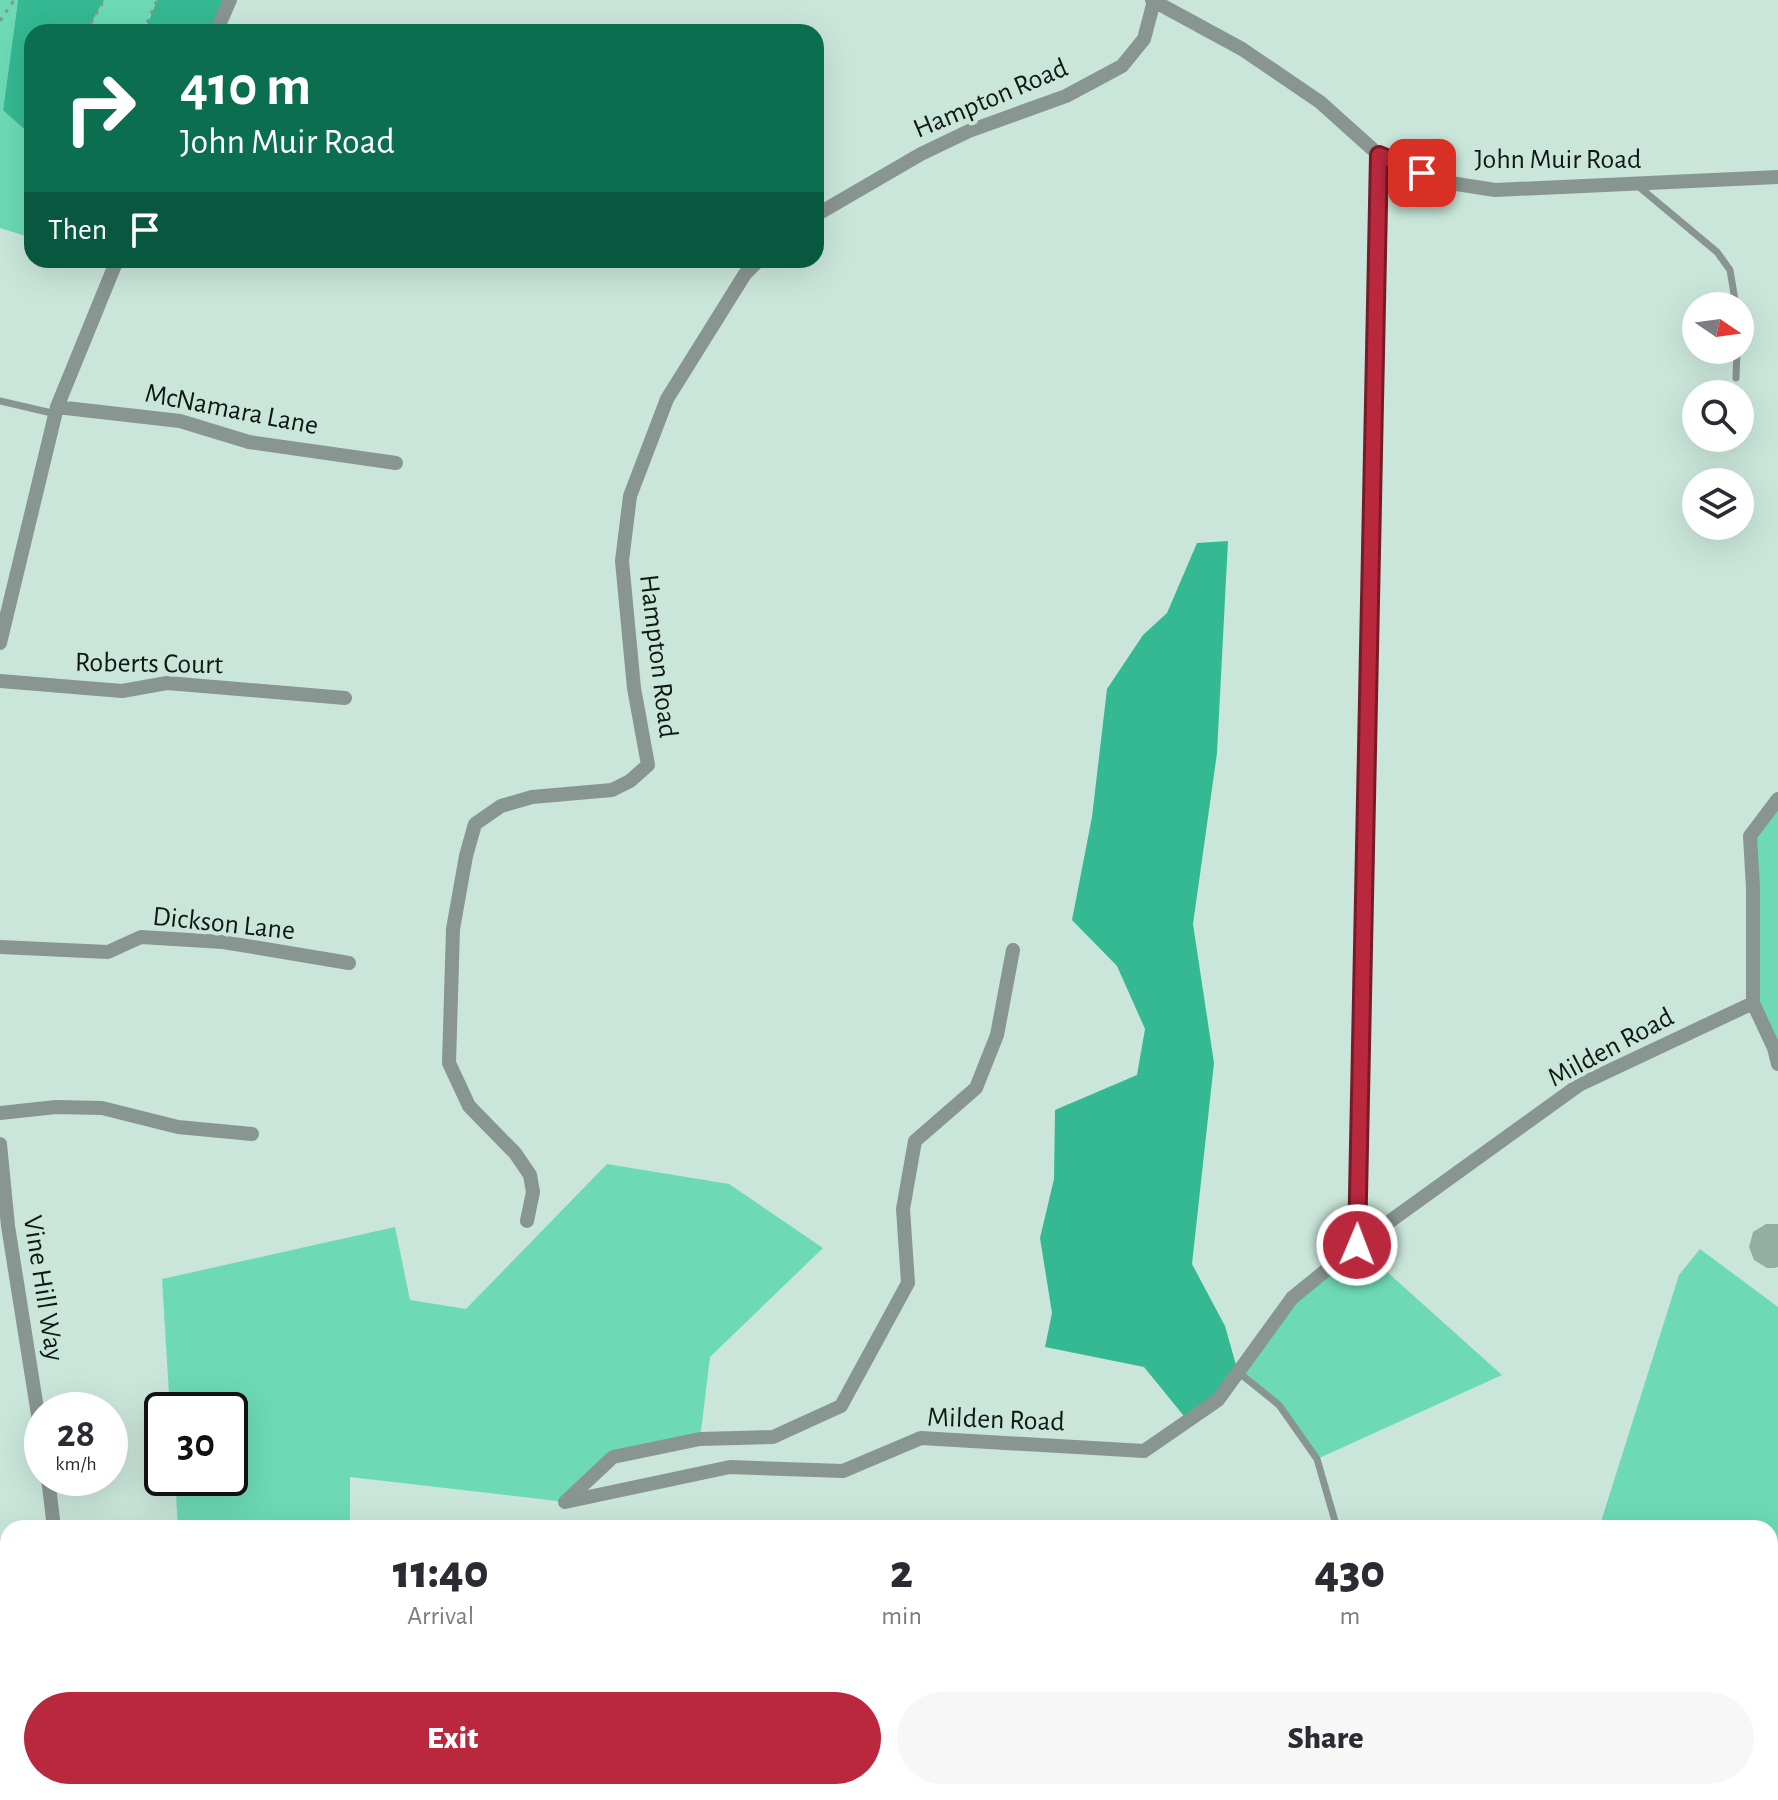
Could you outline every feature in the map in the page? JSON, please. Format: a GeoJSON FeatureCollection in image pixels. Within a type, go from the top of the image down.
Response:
{"type":"FeatureCollection","features":[{"type":"Feature","properties":{"kind":"street"},"geometry":{"type":"LineString","coordinates":[[220,24],[230,0]]}},
{"type":"Feature","properties":{"kind":"street","name":"John Muir Road"},"geometry":{"type":"LineString","coordinates":[[1153,1],[1242,49],[1320,102],[1379,155],[1444,182],[1495,190],[1778,177]]}},
{"type":"Feature","properties":{"kind":"street","name":"Hampton Road"},"geometry":{"type":"LineString","coordinates":[[824,210],[945,142],[1066,96],[1122,66],[1144,39],[1153,1]]}},
{"type":"Feature","properties":{"kind":"street"},"geometry":{"type":"LineString","coordinates":[[1357,1245],[1379,155]]}},
{"type":"Feature","properties":{"kind":"street"},"geometry":{"type":"LineString","coordinates":[[0,643],[56,410],[114,268]]}},
{"type":"Feature","properties":{"kind":"street","name":"Hampton Road"},"geometry":{"type":"LineString","coordinates":[[527,1221],[533,1192],[530,1175],[515,1153],[469,1106],[449,1063],[453,929],[466,856],[475,824],[501,806],[532,797],[612,790],[630,781],[648,765],[634,688],[622,561],[630,496],[667,399],[751,268]]}},
{"type":"Feature","properties":{"kind":"street","name":"McNamara Lane"},"geometry":{"type":"LineString","coordinates":[[56,410],[180,421],[249,442],[396,463]]}},
{"type":"Feature","properties":{"kind":"street","name":"Roberts Court"},"geometry":{"type":"LineString","coordinates":[[0,681],[122,691],[167,683],[345,698]]}},
{"type":"Feature","properties":{"kind":"street"},"geometry":{"type":"LineString","coordinates":[[1778,799],[1750,836],[1753,1003],[1778,1064]]}},
{"type":"Feature","properties":{"kind":"street","name":"Dickson Lane"},"geometry":{"type":"LineString","coordinates":[[0,947],[108,952],[141,937],[223,942],[349,963]]}},
{"type":"Feature","properties":{"kind":"street","name":"Milden Road"},"geometry":{"type":"LineString","coordinates":[[1013,950],[997,1035],[976,1088],[915,1141],[903,1209],[908,1283],[841,1406],[773,1437],[700,1439],[613,1457],[565,1502],[730,1467],[843,1471],[921,1438],[1144,1451],[1218,1400],[1292,1298],[1357,1245],[1579,1085],[1753,1003]]}},
{"type":"Feature","properties":{"kind":"street"},"geometry":{"type":"LineString","coordinates":[[0,1113],[56,1107],[102,1108],[178,1127],[252,1134]]}},
{"type":"Feature","properties":{"kind":"street","name":"Vine Hill Way"},"geometry":{"type":"LineString","coordinates":[[0,1144],[8,1226],[34,1392]]}},
{"type":"Feature","properties":{"kind":"street"},"geometry":{"type":"LineString","coordinates":[[50,1496],[53,1520]]}},
{"type":"Feature","properties":{"kind":"lane"},"geometry":{"type":"LineString","coordinates":[[1637,184],[1717,252],[1730,270],[1734,292]]}},
{"type":"Feature","properties":{"kind":"lane"},"geometry":{"type":"LineString","coordinates":[[1736,364],[1736,378]]}},
{"type":"Feature","properties":{"kind":"lane"},"geometry":{"type":"LineString","coordinates":[[0,401],[56,410]]}},
{"type":"Feature","properties":{"kind":"lane"},"geometry":{"type":"LineString","coordinates":[[1238,1372],[1279,1405],[1317,1459],[1335,1520]]}},
{"type":"Feature","properties":{"kind":"path"},"geometry":{"type":"LineString","coordinates":[[0,21],[14,0]]}},
{"type":"Feature","properties":{"kind":"path"},"geometry":{"type":"LineString","coordinates":[[90,24],[104,0]]}},
{"type":"Feature","properties":{"kind":"path"},"geometry":{"type":"LineString","coordinates":[[146,24],[157,0]]}},
{"type":"Feature","properties":{"kind":"green space"},"geometry":{"type":"Polygon","coordinates":[[[0,0],[18,0],[3,109],[24,129],[24,236],[0,228],[0,0]]]}},
{"type":"Feature","properties":{"kind":"green space"},"geometry":{"type":"Polygon","coordinates":[[[18,0],[104,0],[90,24],[24,24],[24,129],[3,110],[18,0]]]}},
{"type":"Feature","properties":{"kind":"green space"},"geometry":{"type":"Polygon","coordinates":[[[104,0],[157,0],[146,24],[90,24],[104,0]]]}},
{"type":"Feature","properties":{"kind":"green space"},"geometry":{"type":"Polygon","coordinates":[[[157,0],[230,0],[220,24],[147,24],[157,0]]]}},
{"type":"Feature","properties":{"kind":"green space"},"geometry":{"type":"Polygon","coordinates":[[[1228,541],[1217,753],[1193,924],[1214,1063],[1192,1264],[1225,1326],[1238,1372],[1188,1421],[1144,1367],[1045,1347],[1052,1313],[1040,1238],[1054,1179],[1055,1110],[1137,1075],[1145,1029],[1117,966],[1072,920],[1092,817],[1107,689],[1143,635],[1167,613],[1197,543],[1228,541]]]}},
{"type":"Feature","properties":{"kind":"green space"},"geometry":{"type":"Polygon","coordinates":[[[1778,799],[1778,1064],[1753,1003],[1750,836],[1778,799]]]}},
{"type":"Feature","properties":{"kind":"green space"},"geometry":{"type":"Polygon","coordinates":[[[607,1164],[729,1184],[823,1248],[710,1357],[700,1439],[613,1457],[565,1502],[350,1477],[350,1520],[178,1520],[176,1496],[248,1496],[248,1392],[169,1392],[162,1279],[395,1227],[410,1300],[466,1309],[607,1164]]]}},
{"type":"Feature","properties":{"kind":"green space"},"geometry":{"type":"Polygon","coordinates":[[[1357,1245],[1502,1375],[1317,1459],[1279,1405],[1238,1372],[1292,1298],[1357,1245]]]}},
{"type":"Feature","properties":{"kind":"green space"},"geometry":{"type":"Polygon","coordinates":[[[1700,1249],[1778,1307],[1778,1520],[1602,1520],[1679,1275],[1700,1249]]]}},
{"type":"Feature","properties":{"kind":"building"},"geometry":{"type":"Polygon","coordinates":[[[1766,1224],[1778,1224],[1778,1267],[1774,1268],[1767,1268],[1754,1260],[1749,1247],[1753,1232],[1766,1224]]]}},
{"type":"Feature","properties":{"kind":"route"},"geometry":{"type":"LineString","coordinates":[[1357,1245],[1379,155],[1422,173]]}}]}
